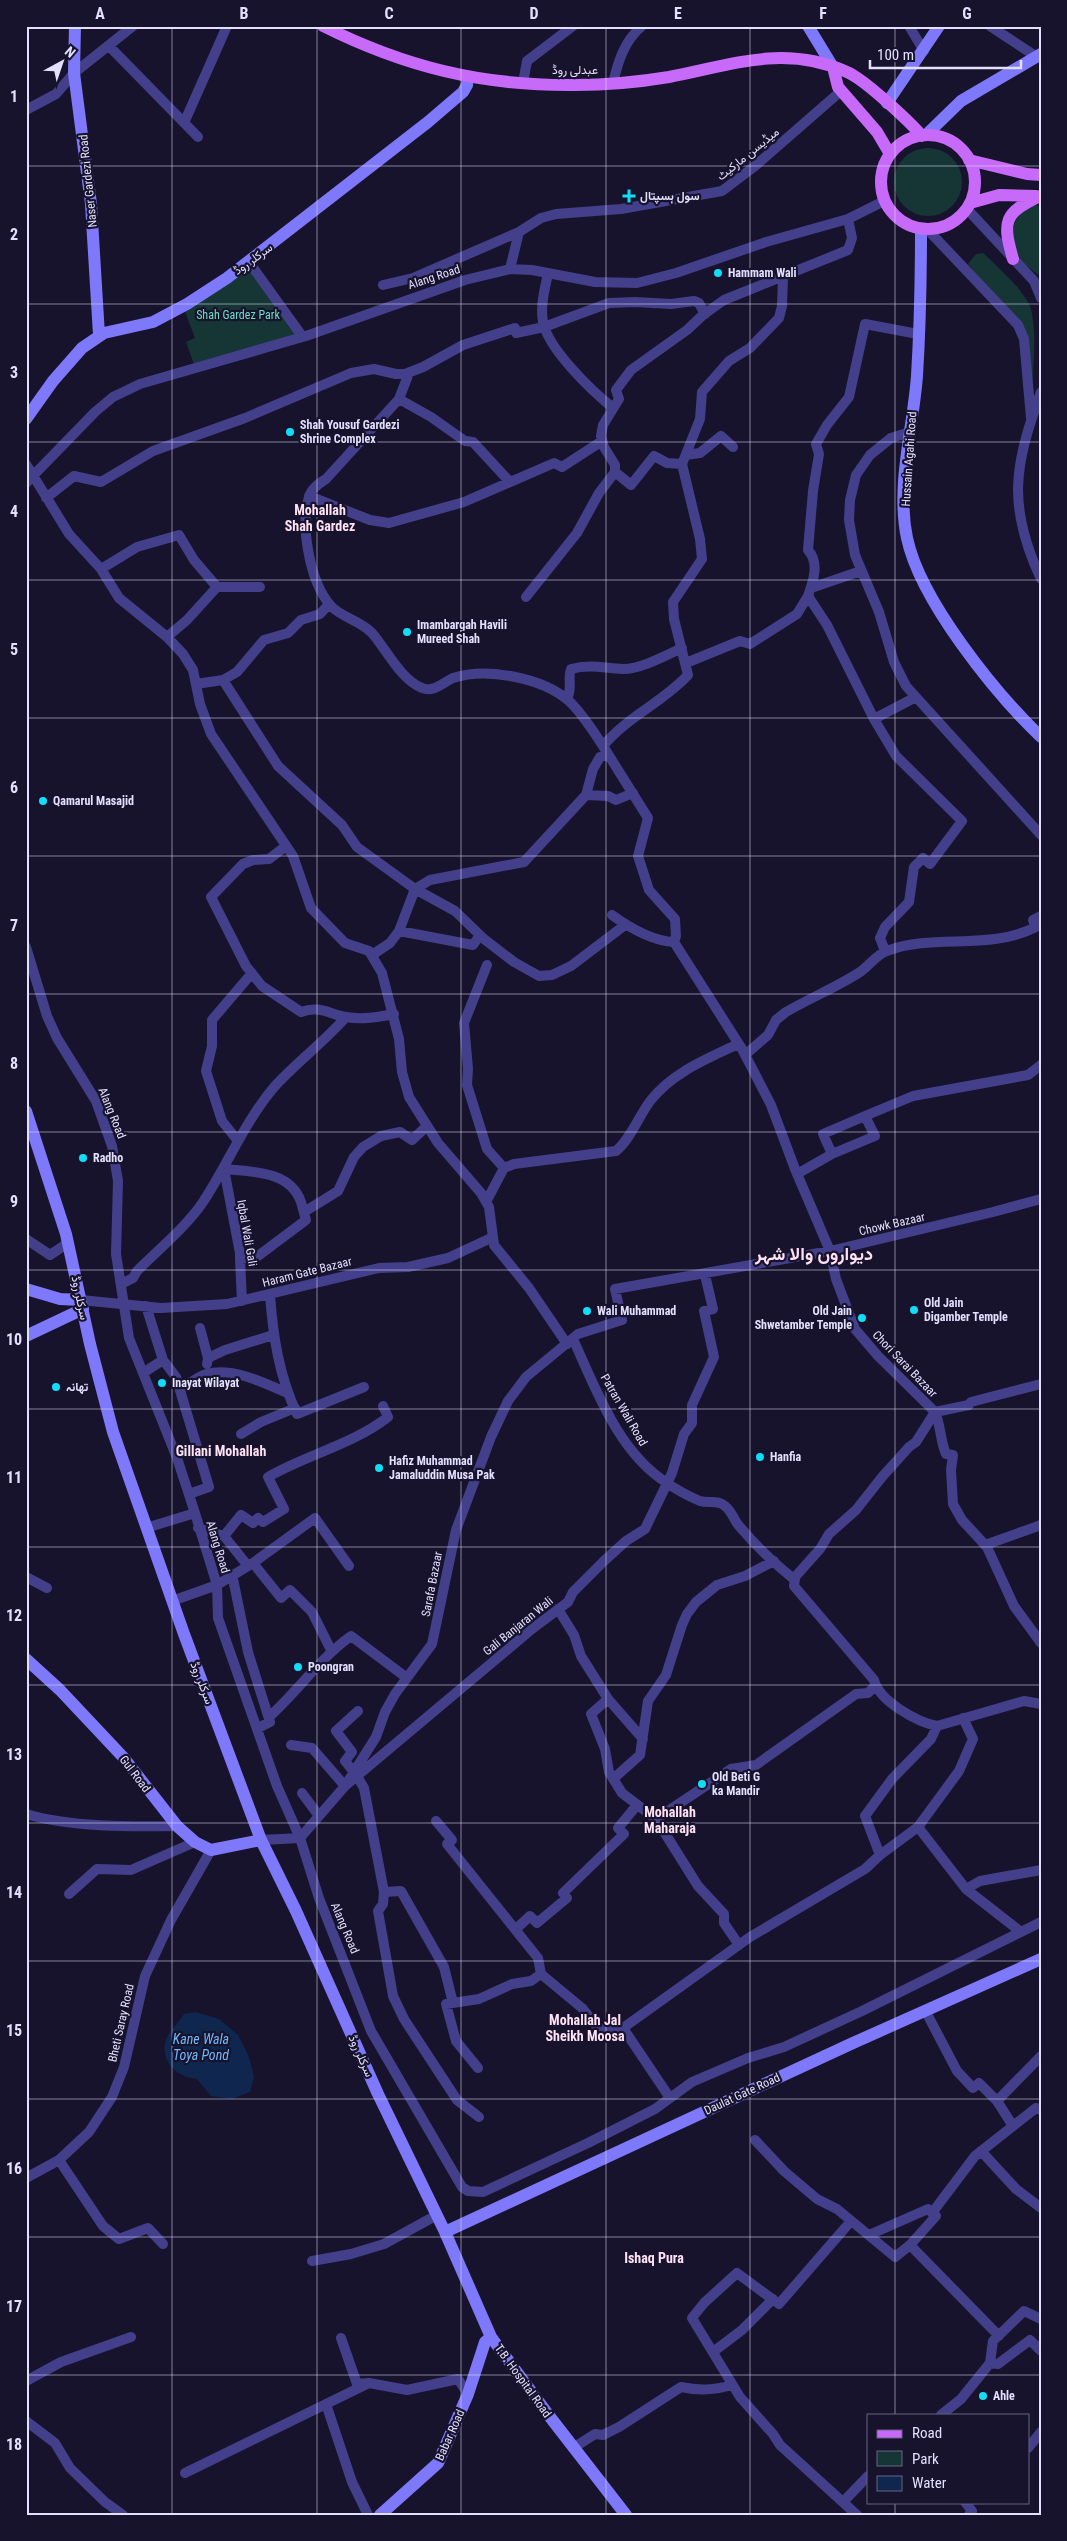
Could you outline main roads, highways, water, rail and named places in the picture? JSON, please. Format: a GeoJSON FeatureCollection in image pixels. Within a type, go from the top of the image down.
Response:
{"type":"FeatureCollection","features":[{"type":"Feature","properties":{"kind":"main road","name":"Naser Gardezi Road"},"geometry":{"type":"LineString","coordinates":[[75,26],[74,72],[91,204],[100,335]]}},
{"type":"Feature","properties":{"kind":"main road","name":"عبدلی روڈ"},"geometry":{"type":"LineString","coordinates":[[323,26],[395,58],[432,70],[468,77],[523,83],[574,85],[613,83],[668,77],[757,58],[782,57],[833,67],[850,73],[910,122],[924,136]]}},
{"type":"Feature","properties":{"kind":"main road"},"geometry":{"type":"LineString","coordinates":[[808,26],[833,67],[841,91],[877,132],[890,154]]}},
{"type":"Feature","properties":{"kind":"main road"},"geometry":{"type":"LineString","coordinates":[[887,104],[939,26]]}},
{"type":"Feature","properties":{"kind":"main road"},"geometry":{"type":"LineString","coordinates":[[1039,56],[960,101],[924,136],[904,142],[890,154],[881,176],[884,201],[889,209],[903,222],[924,229],[949,224],[968,206],[999,195],[1040,196]]}},
{"type":"Feature","properties":{"kind":"main road","name":"سرکلر روڈ"},"geometry":{"type":"LineString","coordinates":[[27,417],[82,348],[100,335],[153,322],[187,304],[249,262],[428,122],[463,92],[467,86],[468,77]]}},
{"type":"Feature","properties":{"kind":"main road"},"geometry":{"type":"LineString","coordinates":[[924,136],[951,142],[969,160],[974,177],[968,206]]}},
{"type":"Feature","properties":{"kind":"main road"},"geometry":{"type":"LineString","coordinates":[[969,160],[1027,174],[1041,175]]}},
{"type":"Feature","properties":{"kind":"main road"},"geometry":{"type":"LineString","coordinates":[[1013,259],[1007,238],[1007,226],[1012,214],[1016,207],[1040,196]]}},
{"type":"Feature","properties":{"kind":"main road","name":"Hussain Agahi Road"},"geometry":{"type":"LineString","coordinates":[[924,229],[916,378],[905,484],[907,539],[914,561],[934,601],[978,667],[1018,716],[1041,737]]}},
{"type":"Feature","properties":{"kind":"main road","name":"سرکلر روڈ"},"geometry":{"type":"LineString","coordinates":[[26,1111],[68,1243],[113,1432],[172,1601],[261,1840],[296,1911],[378,2094],[444,2232]]}},
{"type":"Feature","properties":{"kind":"main road"},"geometry":{"type":"LineString","coordinates":[[26,1289],[82,1305]]}},
{"type":"Feature","properties":{"kind":"main road"},"geometry":{"type":"LineString","coordinates":[[26,1336],[82,1305]]}},
{"type":"Feature","properties":{"kind":"main road","name":"Gul Road"},"geometry":{"type":"LineString","coordinates":[[26,1659],[60,1690],[123,1757],[177,1826],[196,1842],[211,1850],[261,1840]]}},
{"type":"Feature","properties":{"kind":"main road","name":"Daulat Gate Road"},"geometry":{"type":"LineString","coordinates":[[444,2232],[925,2010],[1041,1959]]}},
{"type":"Feature","properties":{"kind":"main road","name":"T.B. Hospital Road"},"geometry":{"type":"LineString","coordinates":[[444,2232],[491,2337],[573,2448],[626,2515]]}},
{"type":"Feature","properties":{"kind":"main road","name":"Babar Road"},"geometry":{"type":"LineString","coordinates":[[380,2515],[438,2463],[468,2394],[485,2342],[491,2337]]}},
{"type":"Feature","properties":{"kind":"water","name":"Kane Wala Toya Pond"},"geometry":{"type":"Polygon","coordinates":[[[196,2012],[219,2019],[238,2035],[249,2057],[254,2077],[250,2092],[232,2099],[211,2096],[197,2079],[183,2075],[172,2067],[165,2055],[167,2037],[184,2014],[196,2012]]]}},
{"type":"Feature","properties":{"kind":"place","name":"سول ہسپتال"},"geometry":{"type":"Point","coordinates":[629,196]}},
{"type":"Feature","properties":{"kind":"place","name":"Hammam Wali"},"geometry":{"type":"Point","coordinates":[718,273]}},
{"type":"Feature","properties":{"kind":"place","name":"Shah Yousuf Gardezi Shrine Complex"},"geometry":{"type":"Point","coordinates":[290,432]}},
{"type":"Feature","properties":{"kind":"place","name":"Imambargah Havili Mureed Shah"},"geometry":{"type":"Point","coordinates":[407,632]}},
{"type":"Feature","properties":{"kind":"place","name":"Qamarul Masajid"},"geometry":{"type":"Point","coordinates":[43,801]}},
{"type":"Feature","properties":{"kind":"place","name":"Radho"},"geometry":{"type":"Point","coordinates":[83,1158]}},
{"type":"Feature","properties":{"kind":"place","name":"Old Jain Digamber Temple"},"geometry":{"type":"Point","coordinates":[914,1310]}},
{"type":"Feature","properties":{"kind":"place","name":"Wali Muhammad"},"geometry":{"type":"Point","coordinates":[587,1311]}},
{"type":"Feature","properties":{"kind":"place","name":"Old Jain Shwetamber Temple"},"geometry":{"type":"Point","coordinates":[862,1318]}},
{"type":"Feature","properties":{"kind":"place","name":"Inayat Wilayat"},"geometry":{"type":"Point","coordinates":[162,1383]}},
{"type":"Feature","properties":{"kind":"place","name":"تھانہ"},"geometry":{"type":"Point","coordinates":[56,1387]}},
{"type":"Feature","properties":{"kind":"place","name":"Hanfia"},"geometry":{"type":"Point","coordinates":[760,1457]}},
{"type":"Feature","properties":{"kind":"place","name":"Hafiz Muhammad Jamaluddin Musa Pak"},"geometry":{"type":"Point","coordinates":[379,1468]}},
{"type":"Feature","properties":{"kind":"place","name":"Poongran"},"geometry":{"type":"Point","coordinates":[298,1667]}},
{"type":"Feature","properties":{"kind":"place","name":"Old Beti G ka Mandir"},"geometry":{"type":"Point","coordinates":[702,1784]}},
{"type":"Feature","properties":{"kind":"place","name":"Ahle"},"geometry":{"type":"Point","coordinates":[983,2396]}},
{"type":"Feature","properties":{"kind":"district","name":"Mohallah Shah Gardez"},"geometry":{"type":"Point","coordinates":[320,518]}},
{"type":"Feature","properties":{"kind":"district","name":"دیواروں والا شہر"},"geometry":{"type":"Point","coordinates":[814,1253]}},
{"type":"Feature","properties":{"kind":"district","name":"Gillani Mohallah"},"geometry":{"type":"Point","coordinates":[221,1451]}},
{"type":"Feature","properties":{"kind":"district","name":"Mohallah Maharaja"},"geometry":{"type":"Point","coordinates":[670,1820]}},
{"type":"Feature","properties":{"kind":"district","name":"Mohallah Jal Sheikh Moosa"},"geometry":{"type":"Point","coordinates":[585,2028]}},
{"type":"Feature","properties":{"kind":"district","name":"Ishaq Pura"},"geometry":{"type":"Point","coordinates":[654,2258]}},
{"type":"Feature","properties":{"kind":"park label","name":"Shah Gardez Park"},"geometry":{"type":"Point","coordinates":[238,315]}}]}
